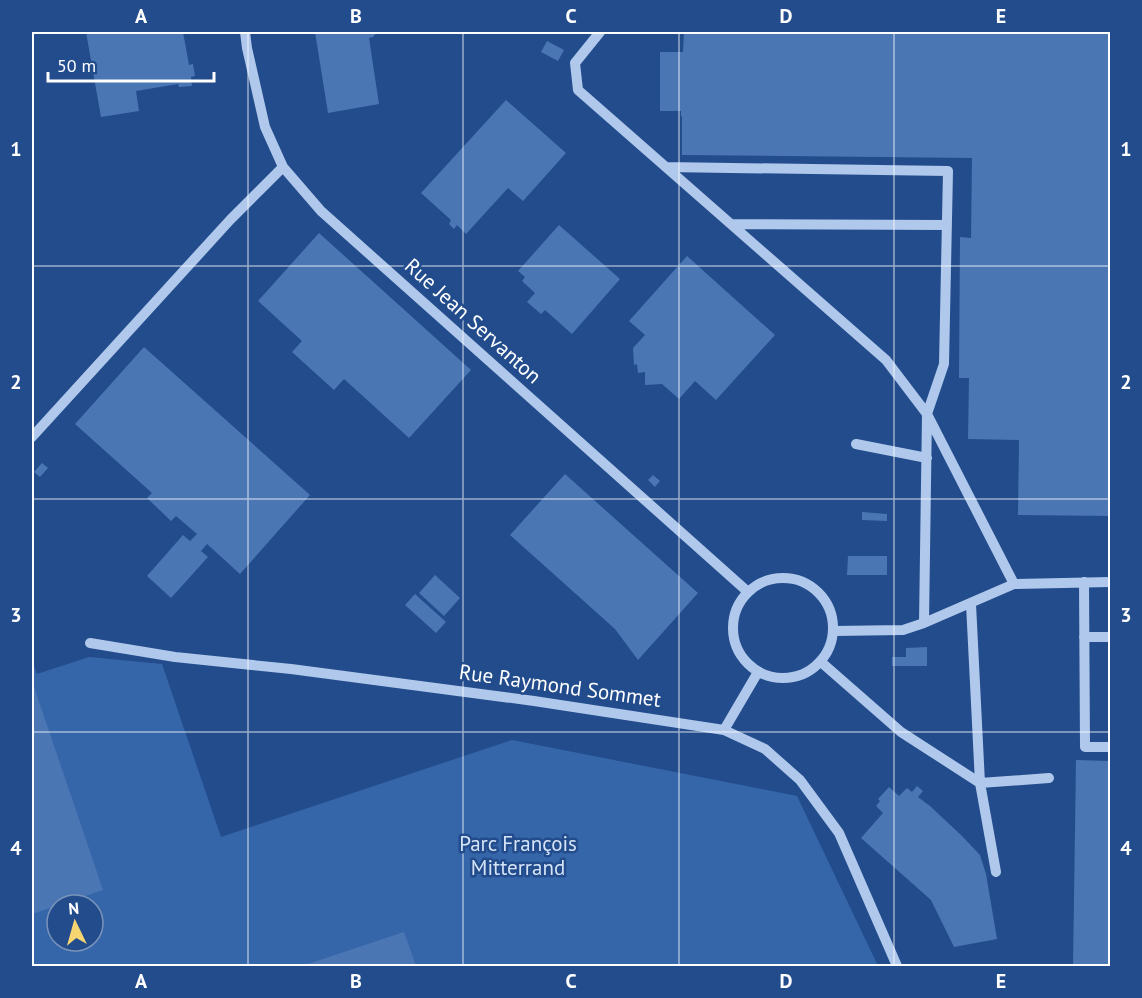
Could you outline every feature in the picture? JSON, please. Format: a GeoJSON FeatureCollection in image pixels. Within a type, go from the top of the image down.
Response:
{"type":"FeatureCollection","features":[{"type":"Feature","properties":{"kind":"street","name":"Rue Jean Servanton"},"geometry":{"type":"LineString","coordinates":[[245,32],[265,127],[283,167],[321,211],[748,592]]}},
{"type":"Feature","properties":{"kind":"street"},"geometry":{"type":"LineString","coordinates":[[600,32],[575,63],[578,90],[886,360],[927,414],[1014,584]]}},
{"type":"Feature","properties":{"kind":"street"},"geometry":{"type":"LineString","coordinates":[[32,437],[230,220],[283,167]]}},
{"type":"Feature","properties":{"kind":"street"},"geometry":{"type":"LineString","coordinates":[[666,167],[948,171],[944,364],[927,414],[924,623]]}},
{"type":"Feature","properties":{"kind":"street"},"geometry":{"type":"LineString","coordinates":[[732,224],[947,225]]}},
{"type":"Feature","properties":{"kind":"street"},"geometry":{"type":"LineString","coordinates":[[856,444],[927,458]]}},
{"type":"Feature","properties":{"kind":"street"},"geometry":{"type":"LineString","coordinates":[[779,578],[796,580],[812,586],[824,598],[832,614],[834,631],[830,648],[821,662],[807,673],[791,678],[774,678],[758,672],[746,662],[737,649],[733,634],[736,611],[748,592],[763,582],[779,578]]}},
{"type":"Feature","properties":{"kind":"street"},"geometry":{"type":"LineString","coordinates":[[1084,582],[1085,747],[1110,747]]}},
{"type":"Feature","properties":{"kind":"street"},"geometry":{"type":"LineString","coordinates":[[834,631],[903,630],[1014,584],[1110,582]]}},
{"type":"Feature","properties":{"kind":"street"},"geometry":{"type":"LineString","coordinates":[[970,604],[980,783],[996,872]]}},
{"type":"Feature","properties":{"kind":"street"},"geometry":{"type":"LineString","coordinates":[[1084,637],[1110,638]]}},
{"type":"Feature","properties":{"kind":"street","name":"Rue Raymond Sommet"},"geometry":{"type":"LineString","coordinates":[[90,643],[176,657],[291,669],[534,701],[724,730],[765,749],[800,780],[839,833],[897,966]]}},
{"type":"Feature","properties":{"kind":"street"},"geometry":{"type":"LineString","coordinates":[[821,662],[901,732],[980,783],[1049,778]]}},
{"type":"Feature","properties":{"kind":"street"},"geometry":{"type":"LineString","coordinates":[[724,730],[758,672]]}},
{"type":"Feature","properties":{"kind":"green space","name":"Parc François Mitterrand"},"geometry":{"type":"Polygon","coordinates":[[[89,657],[162,664],[221,837],[512,740],[797,796],[878,966],[32,966],[32,661],[37,674],[89,657]]]}},
{"type":"Feature","properties":{"kind":"building"},"geometry":{"type":"Polygon","coordinates":[[[86,32],[183,32],[189,65],[193,64],[195,76],[191,77],[192,86],[179,87],[178,84],[136,91],[139,111],[101,117],[86,32]]]}},
{"type":"Feature","properties":{"kind":"building"},"geometry":{"type":"Polygon","coordinates":[[[315,32],[377,32],[369,38],[379,104],[328,113],[315,32]]]}},
{"type":"Feature","properties":{"kind":"building"},"geometry":{"type":"Polygon","coordinates":[[[684,32],[1110,32],[1110,516],[1018,515],[1019,440],[968,439],[969,378],[959,378],[960,237],[971,238],[972,158],[682,155],[681,111],[660,111],[660,52],[683,52],[684,32]]]}},
{"type":"Feature","properties":{"kind":"building"},"geometry":{"type":"Polygon","coordinates":[[[547,41],[564,50],[558,61],[541,52],[547,41]]]}},
{"type":"Feature","properties":{"kind":"building"},"geometry":{"type":"Polygon","coordinates":[[[506,100],[566,153],[523,201],[508,188],[466,234],[457,225],[454,229],[449,224],[451,220],[421,193],[506,100]]]}},
{"type":"Feature","properties":{"kind":"building"},"geometry":{"type":"Polygon","coordinates":[[[559,225],[620,279],[572,334],[545,310],[541,314],[527,302],[535,293],[522,281],[525,277],[518,271],[559,225]]]}},
{"type":"Feature","properties":{"kind":"building"},"geometry":{"type":"Polygon","coordinates":[[[319,233],[471,370],[409,438],[344,379],[334,390],[292,352],[302,341],[258,301],[319,233]]]}},
{"type":"Feature","properties":{"kind":"building"},"geometry":{"type":"Polygon","coordinates":[[[687,256],[775,335],[716,400],[695,381],[679,399],[662,384],[645,385],[645,372],[638,373],[637,364],[634,365],[633,348],[645,335],[629,321],[687,256]]]}},
{"type":"Feature","properties":{"kind":"building"},"geometry":{"type":"Polygon","coordinates":[[[144,347],[310,495],[240,574],[207,544],[201,551],[208,557],[171,598],[147,576],[183,535],[190,541],[197,534],[176,516],[171,521],[147,498],[152,493],[75,424],[144,347]]]}},
{"type":"Feature","properties":{"kind":"building"},"geometry":{"type":"Polygon","coordinates":[[[42,463],[48,468],[40,477],[34,472],[42,463]]]}},
{"type":"Feature","properties":{"kind":"building"},"geometry":{"type":"Polygon","coordinates":[[[565,474],[698,593],[638,660],[615,629],[510,535],[565,474]]]}},
{"type":"Feature","properties":{"kind":"building"},"geometry":{"type":"Polygon","coordinates":[[[653,475],[660,481],[655,487],[648,480],[653,475]]]}},
{"type":"Feature","properties":{"kind":"building"},"geometry":{"type":"Polygon","coordinates":[[[862,512],[887,514],[887,521],[862,520],[862,512]]]}},
{"type":"Feature","properties":{"kind":"building"},"geometry":{"type":"Polygon","coordinates":[[[848,556],[887,556],[887,575],[847,575],[848,556]]]}},
{"type":"Feature","properties":{"kind":"building"},"geometry":{"type":"Polygon","coordinates":[[[435,575],[460,598],[444,616],[419,593],[435,575]]]}},
{"type":"Feature","properties":{"kind":"building"},"geometry":{"type":"Polygon","coordinates":[[[415,594],[446,622],[436,633],[405,605],[415,594]]]}},
{"type":"Feature","properties":{"kind":"building"},"geometry":{"type":"Polygon","coordinates":[[[927,647],[927,666],[892,666],[892,657],[906,657],[906,648],[927,647]]]}},
{"type":"Feature","properties":{"kind":"building"},"geometry":{"type":"Polygon","coordinates":[[[32,681],[103,890],[94,893],[45,893],[45,910],[32,914],[32,681]]]}},
{"type":"Feature","properties":{"kind":"building"},"geometry":{"type":"Polygon","coordinates":[[[1076,760],[1110,761],[1110,966],[1073,966],[1076,760]]]}},
{"type":"Feature","properties":{"kind":"building"},"geometry":{"type":"Polygon","coordinates":[[[917,786],[923,791],[918,797],[980,855],[986,874],[997,939],[954,947],[931,900],[861,838],[883,813],[876,806],[880,801],[878,799],[889,787],[899,796],[907,788],[912,792],[917,786]]]}},
{"type":"Feature","properties":{"kind":"building"},"geometry":{"type":"Polygon","coordinates":[[[404,932],[416,966],[302,966],[404,932]]]}}]}
